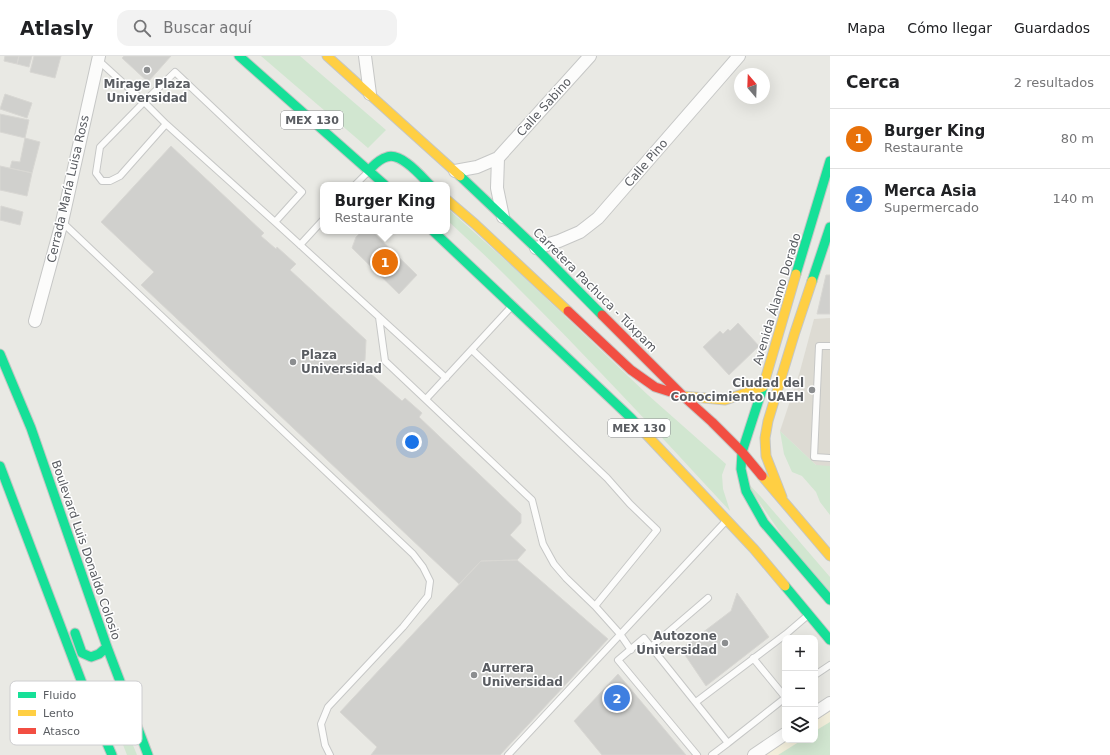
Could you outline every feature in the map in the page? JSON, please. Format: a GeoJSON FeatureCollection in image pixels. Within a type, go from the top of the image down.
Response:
{"type":"FeatureCollection","features":[{"type":"Feature","properties":{"kind":"main road","name":"MEX 130"},"geometry":{"type":"LineString","coordinates":[[239,56],[381,182]]}},
{"type":"Feature","properties":{"kind":"main road","name":"Carretera Pachuca - Túxpam"},"geometry":{"type":"LineString","coordinates":[[327,56],[536,248],[683,396],[712,422],[742,452],[830,556]]}},
{"type":"Feature","properties":{"kind":"main road"},"geometry":{"type":"LineString","coordinates":[[369,170],[379,160],[390,156],[400,158],[427,182]]}},
{"type":"Feature","properties":{"kind":"main road","name":"Avenida Álamo Dorado"},"geometry":{"type":"LineString","coordinates":[[830,161],[763,387],[742,452],[741,469],[746,492],[764,523],[830,600]]}},
{"type":"Feature","properties":{"kind":"main road"},"geometry":{"type":"LineString","coordinates":[[450,203],[475,224],[631,370],[655,387],[683,396],[726,400],[763,387]]}},
{"type":"Feature","properties":{"kind":"main road"},"geometry":{"type":"LineString","coordinates":[[784,501],[766,456],[765,438],[768,421],[795,332],[825,259],[830,227]]}},
{"type":"Feature","properties":{"kind":"main road","name":"MEX 130"},"geometry":{"type":"LineString","coordinates":[[436,234],[631,418],[754,549],[830,640]]}},
{"type":"Feature","properties":{"kind":"main road","name":"Boulevard Luis Donaldo Colosio"},"geometry":{"type":"LineString","coordinates":[[0,354],[30,428],[120,681]]}},
{"type":"Feature","properties":{"kind":"main road"},"geometry":{"type":"LineString","coordinates":[[0,466],[81,681]]}},
{"type":"Feature","properties":{"kind":"main road"},"geometry":{"type":"LineString","coordinates":[[6,480],[20,497]]}},
{"type":"Feature","properties":{"kind":"main road"},"geometry":{"type":"LineString","coordinates":[[71,625],[82,653],[91,657],[99,654],[107,647]]}},
{"type":"Feature","properties":{"kind":"main road","name":"Boulevard Luis Donaldo Colosio"},"geometry":{"type":"LineString","coordinates":[[142,739],[148,755]]}},
{"type":"Feature","properties":{"kind":"main road"},"geometry":{"type":"LineString","coordinates":[[108,745],[112,755]]}},
{"type":"Feature","properties":{"kind":"main road"},"geometry":{"type":"LineString","coordinates":[[136,745],[140,755]]}},
{"type":"Feature","properties":{"kind":"street"},"geometry":{"type":"LineString","coordinates":[[365,56],[370,94]]}},
{"type":"Feature","properties":{"kind":"street","name":"Calle Sabino"},"geometry":{"type":"LineString","coordinates":[[455,172],[477,167],[498,158],[590,56]]}},
{"type":"Feature","properties":{"kind":"street","name":"Calle Pino"},"geometry":{"type":"LineString","coordinates":[[536,248],[559,241],[580,232],[598,218],[739,56]]}},
{"type":"Feature","properties":{"kind":"street","name":"Cerrada María Luisa Ross"},"geometry":{"type":"LineString","coordinates":[[35,321],[62,222],[99,58]]}},
{"type":"Feature","properties":{"kind":"street"},"geometry":{"type":"LineString","coordinates":[[498,158],[497,188],[503,217]]}},
{"type":"Feature","properties":{"kind":"street"},"geometry":{"type":"LineString","coordinates":[[801,261],[825,259]]}},
{"type":"Feature","properties":{"kind":"street"},"geometry":{"type":"LineString","coordinates":[[818,711],[830,702]]}},
{"type":"Feature","properties":{"kind":"street"},"geometry":{"type":"LineString","coordinates":[[754,755],[782,736]]}},
{"type":"Feature","properties":{"kind":"lane"},"geometry":{"type":"LineString","coordinates":[[99,58],[166,124],[446,378]]}},
{"type":"Feature","properties":{"kind":"lane"},"geometry":{"type":"LineString","coordinates":[[166,124],[120,176],[110,181],[102,181],[96,173],[100,147],[175,72],[302,192],[275,222]]}},
{"type":"Feature","properties":{"kind":"lane"},"geometry":{"type":"LineString","coordinates":[[358,182],[369,170]]}},
{"type":"Feature","properties":{"kind":"lane"},"geometry":{"type":"LineString","coordinates":[[62,222],[413,554],[423,566],[430,581],[428,596],[403,627],[328,707],[321,724],[325,745],[330,755]]}},
{"type":"Feature","properties":{"kind":"lane"},"geometry":{"type":"LineString","coordinates":[[300,245],[320,223]]}},
{"type":"Feature","properties":{"kind":"lane"},"geometry":{"type":"LineString","coordinates":[[426,399],[512,306]]}},
{"type":"Feature","properties":{"kind":"lane"},"geometry":{"type":"LineString","coordinates":[[379,317],[385,361],[532,500],[542,544],[554,564],[620,634],[630,650]]}},
{"type":"Feature","properties":{"kind":"lane"},"geometry":{"type":"LineString","coordinates":[[830,346],[820,346],[814,457],[830,458]]}},
{"type":"Feature","properties":{"kind":"lane"},"geometry":{"type":"LineString","coordinates":[[472,350],[607,478],[630,504],[657,530],[595,606]]}},
{"type":"Feature","properties":{"kind":"lane"},"geometry":{"type":"LineString","coordinates":[[508,755],[727,520]]}},
{"type":"Feature","properties":{"kind":"lane"},"geometry":{"type":"LineString","coordinates":[[651,647],[708,598]]}},
{"type":"Feature","properties":{"kind":"lane"},"geometry":{"type":"LineString","coordinates":[[696,702],[808,615]]}},
{"type":"Feature","properties":{"kind":"lane"},"geometry":{"type":"LineString","coordinates":[[697,755],[618,660],[644,638],[728,743]]}},
{"type":"Feature","properties":{"kind":"lane"},"geometry":{"type":"LineString","coordinates":[[753,658],[782,694]]}},
{"type":"Feature","properties":{"kind":"lane"},"geometry":{"type":"LineString","coordinates":[[818,673],[830,665]]}},
{"type":"Feature","properties":{"kind":"lane"},"geometry":{"type":"LineString","coordinates":[[712,755],[782,700]]}},
{"type":"Feature","properties":{"kind":"shaded area","name":"Ciudad del Conocimiento UAEH"},"geometry":{"type":"Polygon","coordinates":[[[830,318],[830,480],[780,431],[800,371],[814,319],[830,318]]]}},
{"type":"Feature","properties":{"kind":"shaded area"},"geometry":{"type":"Polygon","coordinates":[[[830,704],[830,755],[756,755],[782,742],[782,743],[818,743],[818,712],[830,704]]]}},
{"type":"Feature","properties":{"kind":"green space"},"geometry":{"type":"Polygon","coordinates":[[[261,56],[300,56],[386,130],[368,148],[261,56]]]}},
{"type":"Feature","properties":{"kind":"green space"},"geometry":{"type":"Polygon","coordinates":[[[450,211],[512,266],[648,395],[726,464],[722,475],[723,489],[730,511],[647,421],[562,332],[450,223],[450,211]]]}},
{"type":"Feature","properties":{"kind":"green space"},"geometry":{"type":"Polygon","coordinates":[[[780,431],[816,465],[830,466],[830,515],[820,502],[816,492],[802,476],[792,472],[784,454],[780,431]]]}},
{"type":"Feature","properties":{"kind":"green space"},"geometry":{"type":"Polygon","coordinates":[[[742,477],[830,577],[830,605],[742,477]]]}},
{"type":"Feature","properties":{"kind":"green space"},"geometry":{"type":"Polygon","coordinates":[[[830,722],[830,755],[778,755],[797,743],[818,743],[818,729],[830,722]]]}},
{"type":"Feature","properties":{"kind":"green space"},"geometry":{"type":"Polygon","coordinates":[[[123,745],[133,745],[137,755],[127,755],[123,745]]]}},
{"type":"Feature","properties":{"kind":"building"},"geometry":{"type":"Polygon","coordinates":[[[5,56],[19,56],[17,64],[4,61],[5,56]]]}},
{"type":"Feature","properties":{"kind":"building"},"geometry":{"type":"Polygon","coordinates":[[[19,56],[32,56],[29,67],[17,64],[19,56]]]}},
{"type":"Feature","properties":{"kind":"building"},"geometry":{"type":"Polygon","coordinates":[[[34,56],[61,56],[55,78],[30,72],[34,56]]]}},
{"type":"Feature","properties":{"kind":"building","name":"Mirage Plaza Universidad"},"geometry":{"type":"Polygon","coordinates":[[[124,56],[171,56],[148,82],[122,58],[124,56]]]}},
{"type":"Feature","properties":{"kind":"building"},"geometry":{"type":"Polygon","coordinates":[[[5,94],[32,103],[27,118],[0,109],[5,94]]]}},
{"type":"Feature","properties":{"kind":"building"},"geometry":{"type":"Polygon","coordinates":[[[0,114],[29,120],[25,138],[0,132],[0,114]]]}},
{"type":"Feature","properties":{"kind":"building"},"geometry":{"type":"Polygon","coordinates":[[[25,138],[40,142],[32,173],[10,168],[12,161],[20,162],[25,138]]]}},
{"type":"Feature","properties":{"kind":"building","name":"Plaza Universidad"},"geometry":{"type":"Polygon","coordinates":[[[171,146],[264,233],[261,236],[276,249],[277,247],[296,264],[290,270],[366,340],[365,360],[361,365],[402,401],[405,398],[422,413],[419,417],[521,514],[521,523],[510,535],[526,550],[517,560],[481,561],[459,584],[141,285],[154,272],[101,222],[171,146]]]}},
{"type":"Feature","properties":{"kind":"building"},"geometry":{"type":"Polygon","coordinates":[[[0,166],[32,173],[27,196],[0,190],[0,166]]]}},
{"type":"Feature","properties":{"kind":"building"},"geometry":{"type":"Polygon","coordinates":[[[1,206],[23,212],[20,225],[0,220],[1,206]]]}},
{"type":"Feature","properties":{"kind":"building"},"geometry":{"type":"Polygon","coordinates":[[[359,234],[375,234],[417,275],[399,294],[352,248],[356,237],[359,234]]]}},
{"type":"Feature","properties":{"kind":"building"},"geometry":{"type":"Polygon","coordinates":[[[826,275],[830,275],[830,314],[817,314],[826,275]]]}},
{"type":"Feature","properties":{"kind":"building"},"geometry":{"type":"Polygon","coordinates":[[[738,323],[759,346],[729,375],[703,347],[720,331],[723,334],[728,329],[730,331],[738,323]]]}},
{"type":"Feature","properties":{"kind":"building","name":"Aurrera Universidad"},"geometry":{"type":"Polygon","coordinates":[[[517,560],[608,639],[500,755],[371,755],[377,747],[340,712],[481,561],[517,560]]]}},
{"type":"Feature","properties":{"kind":"building","name":"Autozone Universidad"},"geometry":{"type":"Polygon","coordinates":[[[737,593],[769,637],[706,686],[681,649],[731,611],[737,593]]]}},
{"type":"Feature","properties":{"kind":"building"},"geometry":{"type":"Polygon","coordinates":[[[618,674],[686,755],[602,755],[574,721],[618,674]]]}},
{"type":"Feature","properties":{"kind":"traffic: fast"},"geometry":{"type":"LineString","coordinates":[[239,56],[382,182]]}},
{"type":"Feature","properties":{"kind":"traffic: fast"},"geometry":{"type":"LineString","coordinates":[[369,170],[377,162],[392,156],[404,161],[427,182]]}},
{"type":"Feature","properties":{"kind":"traffic: fast"},"geometry":{"type":"LineString","coordinates":[[796,274],[830,161]]}},
{"type":"Feature","properties":{"kind":"traffic: fast"},"geometry":{"type":"LineString","coordinates":[[460,176],[536,248],[602,315]]}},
{"type":"Feature","properties":{"kind":"traffic: fast"},"geometry":{"type":"LineString","coordinates":[[812,281],[830,227]]}},
{"type":"Feature","properties":{"kind":"traffic: fast"},"geometry":{"type":"LineString","coordinates":[[436,234],[643,431]]}},
{"type":"Feature","properties":{"kind":"traffic: fast"},"geometry":{"type":"LineString","coordinates":[[0,354],[31,428],[120,681]]}},
{"type":"Feature","properties":{"kind":"traffic: fast"},"geometry":{"type":"LineString","coordinates":[[763,387],[742,452],[741,469],[746,491],[764,523],[830,600]]}},
{"type":"Feature","properties":{"kind":"traffic: fast"},"geometry":{"type":"LineString","coordinates":[[0,466],[81,681]]}},
{"type":"Feature","properties":{"kind":"traffic: fast"},"geometry":{"type":"LineString","coordinates":[[785,586],[830,640]]}},
{"type":"Feature","properties":{"kind":"traffic: fast"},"geometry":{"type":"LineString","coordinates":[[75,633],[82,653],[91,657],[99,654],[107,647]]}},
{"type":"Feature","properties":{"kind":"traffic: fast"},"geometry":{"type":"LineString","coordinates":[[142,739],[148,755]]}},
{"type":"Feature","properties":{"kind":"traffic: fast"},"geometry":{"type":"LineString","coordinates":[[108,745],[112,755]]}},
{"type":"Feature","properties":{"kind":"traffic: slow"},"geometry":{"type":"LineString","coordinates":[[327,56],[460,176]]}},
{"type":"Feature","properties":{"kind":"traffic: slow"},"geometry":{"type":"LineString","coordinates":[[450,203],[568,311]]}},
{"type":"Feature","properties":{"kind":"traffic: slow"},"geometry":{"type":"LineString","coordinates":[[683,396],[725,400],[763,387],[796,274]]}},
{"type":"Feature","properties":{"kind":"traffic: slow"},"geometry":{"type":"LineString","coordinates":[[782,497],[766,456],[765,438],[768,421],[812,281]]}},
{"type":"Feature","properties":{"kind":"traffic: slow"},"geometry":{"type":"LineString","coordinates":[[643,431],[754,549],[785,586]]}},
{"type":"Feature","properties":{"kind":"traffic: slow"},"geometry":{"type":"LineString","coordinates":[[762,476],[830,556]]}},
{"type":"Feature","properties":{"kind":"traffic: jam"},"geometry":{"type":"LineString","coordinates":[[568,311],[631,370],[655,387],[680,395]]}},
{"type":"Feature","properties":{"kind":"traffic: jam"},"geometry":{"type":"LineString","coordinates":[[602,315],[683,396],[742,452],[762,476]]}},
{"type":"Feature","properties":{"kind":"place","name":"Mirage Plaza Universidad"},"geometry":{"type":"Point","coordinates":[147,70]}},
{"type":"Feature","properties":{"kind":"place","name":"Burger King"},"geometry":{"type":"Point","coordinates":[385,262]}},
{"type":"Feature","properties":{"kind":"place","name":"Plaza Universidad"},"geometry":{"type":"Point","coordinates":[293,362]}},
{"type":"Feature","properties":{"kind":"place","name":"Ciudad del Conocimiento UAEH"},"geometry":{"type":"Point","coordinates":[812,390]}},
{"type":"Feature","properties":{"kind":"place","name":"Autozone Universidad"},"geometry":{"type":"Point","coordinates":[725,643]}},
{"type":"Feature","properties":{"kind":"place","name":"Aurrera Universidad"},"geometry":{"type":"Point","coordinates":[474,675]}},
{"type":"Feature","properties":{"kind":"place","name":"Merca Asia"},"geometry":{"type":"Point","coordinates":[617,698]}}]}
